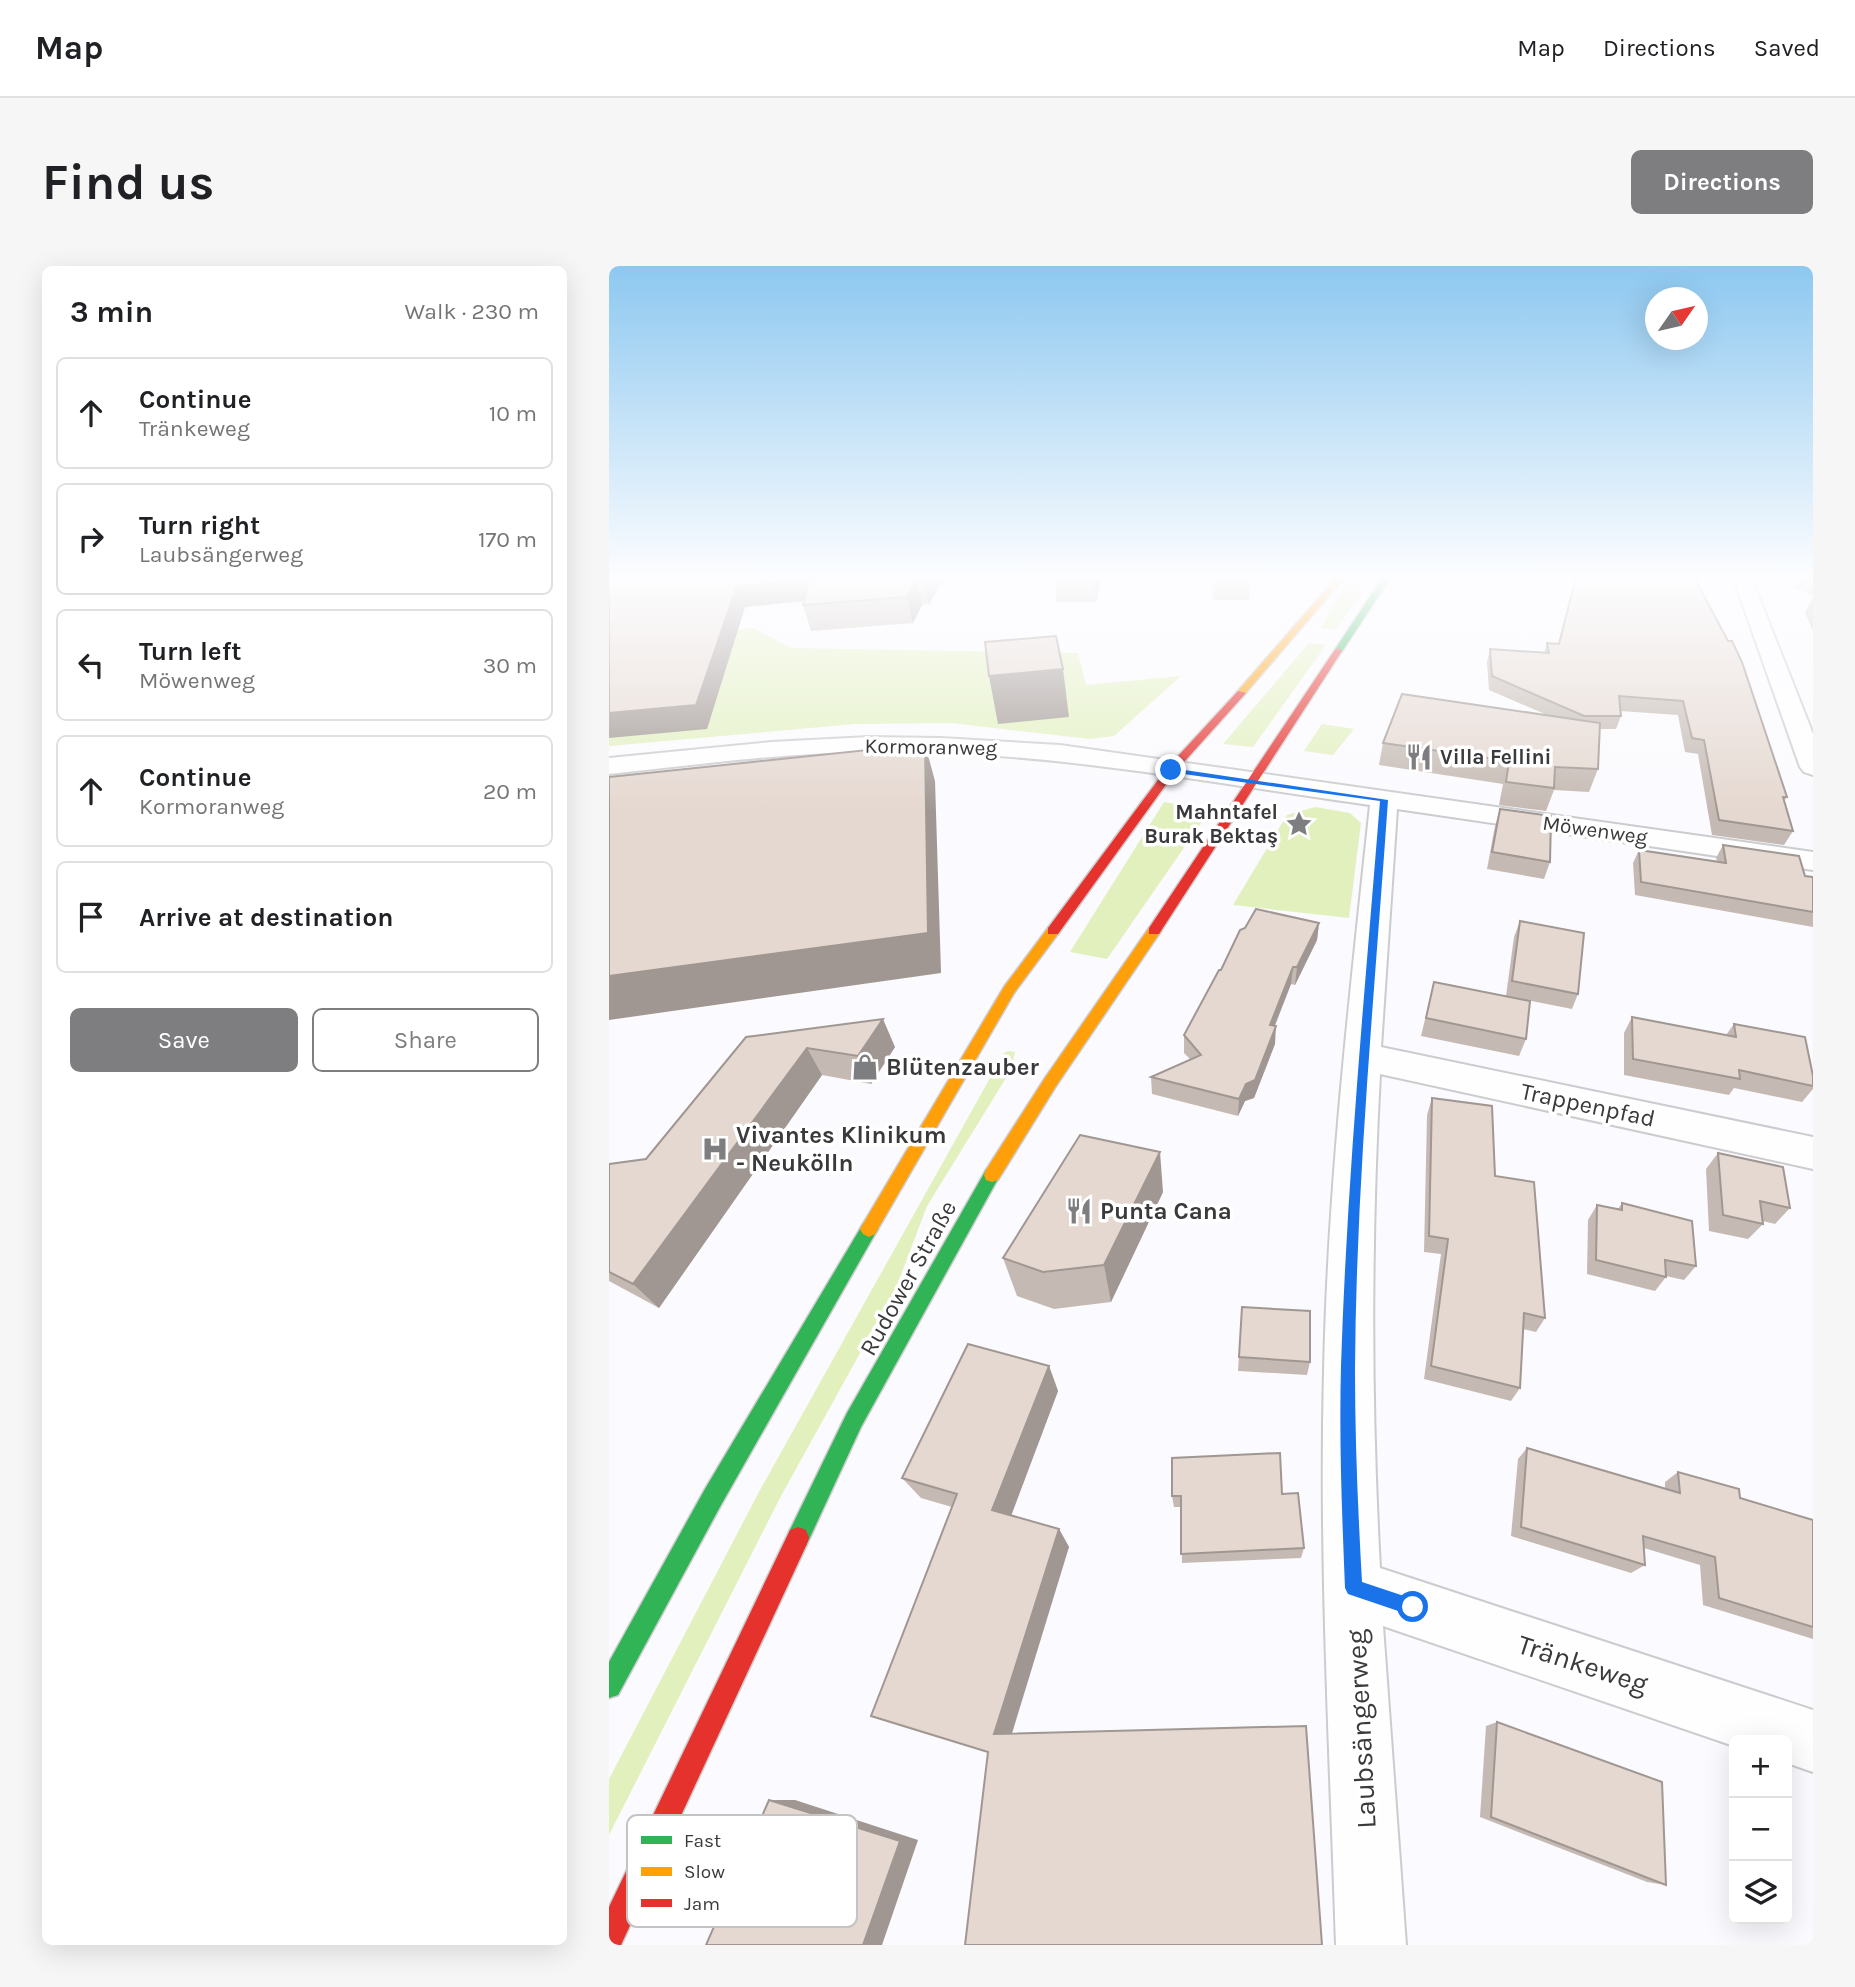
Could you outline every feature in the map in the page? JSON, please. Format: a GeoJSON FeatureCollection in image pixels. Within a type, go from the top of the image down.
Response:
{"type":"FeatureCollection","features":[{"type":"Feature","properties":{"kind":"main road"},"geometry":{"type":"LineString","coordinates":[[609,1686],[713,1497],[1009,990],[1171,770],[1275,655]]}},
{"type":"Feature","properties":{"kind":"main road","name":"Rudower Straße"},"geometry":{"type":"LineString","coordinates":[[667,1815],[854,1420],[999,1163],[1335,655]]}},
{"type":"Feature","properties":{"kind":"main road","name":"Rudower Straße"},"geometry":{"type":"LineString","coordinates":[[609,1938],[627,1900]]}},
{"type":"Feature","properties":{"kind":"street"},"geometry":{"type":"LineString","coordinates":[[1771,655],[1813,767]]}},
{"type":"Feature","properties":{"kind":"street","name":"Kormoranweg"},"geometry":{"type":"LineString","coordinates":[[609,766],[796,747],[881,744],[1061,753],[1252,781]]}},
{"type":"Feature","properties":{"kind":"street","name":"Möwenweg"},"geometry":{"type":"LineString","coordinates":[[1252,781],[1813,861]]}},
{"type":"Feature","properties":{"kind":"street","name":"Laubsängerweg"},"geometry":{"type":"LineString","coordinates":[[1371,1945],[1349,1483],[1348,1368],[1363,1057],[1384,800]]}},
{"type":"Feature","properties":{"kind":"street","name":"Trappenpfad"},"geometry":{"type":"LineString","coordinates":[[1363,1057],[1813,1153]]}},
{"type":"Feature","properties":{"kind":"street","name":"Tränkeweg"},"geometry":{"type":"LineString","coordinates":[[1354,1588],[1813,1741]]}},
{"type":"Feature","properties":{"kind":"green space"},"geometry":{"type":"Polygon","coordinates":[[[609,655],[1079,655],[1086,685],[1181,676],[1114,736],[1090,739],[951,723],[855,724],[609,746],[609,655]]]}},
{"type":"Feature","properties":{"kind":"green space"},"geometry":{"type":"Polygon","coordinates":[[[1298,655],[1319,655],[1253,747],[1223,744],[1298,655]]]}},
{"type":"Feature","properties":{"kind":"green space"},"geometry":{"type":"Polygon","coordinates":[[[1322,724],[1354,729],[1333,755],[1304,751],[1322,724]]]}},
{"type":"Feature","properties":{"kind":"green space"},"geometry":{"type":"Polygon","coordinates":[[[1164,802],[1210,810],[1107,959],[1070,952],[1164,802]]]}},
{"type":"Feature","properties":{"kind":"green space"},"geometry":{"type":"Polygon","coordinates":[[[1315,807],[1350,813],[1361,823],[1349,918],[1233,905],[1287,815],[1315,807]]]}},
{"type":"Feature","properties":{"kind":"green space"},"geometry":{"type":"Polygon","coordinates":[[[1015,1052],[1011,1070],[927,1206],[896,1288],[781,1496],[609,1835],[609,1779],[760,1490],[1004,1053],[1015,1052]]]}},
{"type":"Feature","properties":{"kind":"building"},"geometry":{"type":"Polygon","coordinates":[[[609,655],[713,655],[696,705],[609,713],[609,655]]]}},
{"type":"Feature","properties":{"kind":"building"},"geometry":{"type":"Polygon","coordinates":[[[987,655],[1060,655],[1063,669],[989,676],[987,655]]]}},
{"type":"Feature","properties":{"kind":"building"},"geometry":{"type":"Polygon","coordinates":[[[1490,655],[1739,655],[1787,797],[1783,797],[1793,831],[1719,820],[1704,740],[1692,738],[1683,701],[1619,696],[1621,716],[1584,716],[1492,676],[1490,655]]]}},
{"type":"Feature","properties":{"kind":"building"},"geometry":{"type":"Polygon","coordinates":[[[1402,694],[1600,723],[1598,769],[1555,767],[1554,788],[1506,782],[1509,761],[1383,743],[1402,694]]]}},
{"type":"Feature","properties":{"kind":"building"},"geometry":{"type":"Polygon","coordinates":[[[925,744],[928,933],[609,976],[609,777],[925,744]]]}},
{"type":"Feature","properties":{"kind":"building"},"geometry":{"type":"Polygon","coordinates":[[[1500,809],[1551,816],[1550,862],[1492,852],[1500,809]]]}},
{"type":"Feature","properties":{"kind":"building"},"geometry":{"type":"Polygon","coordinates":[[[1723,845],[1799,856],[1805,876],[1813,877],[1813,912],[1641,882],[1639,850],[1726,863],[1723,845]]]}},
{"type":"Feature","properties":{"kind":"building"},"geometry":{"type":"Polygon","coordinates":[[[1256,909],[1319,923],[1297,967],[1293,967],[1270,1025],[1276,1026],[1255,1080],[1246,1084],[1239,1099],[1151,1077],[1201,1055],[1184,1035],[1240,930],[1245,928],[1256,909]]]}},
{"type":"Feature","properties":{"kind":"building"},"geometry":{"type":"Polygon","coordinates":[[[1520,921],[1584,933],[1578,994],[1512,981],[1520,921]]]}},
{"type":"Feature","properties":{"kind":"building"},"geometry":{"type":"Polygon","coordinates":[[[1434,982],[1530,1001],[1526,1039],[1426,1018],[1434,982]]]}},
{"type":"Feature","properties":{"kind":"building"},"geometry":{"type":"Polygon","coordinates":[[[1632,1017],[1736,1037],[1734,1024],[1805,1037],[1813,1086],[1739,1070],[1740,1079],[1633,1059],[1632,1017]]]}},
{"type":"Feature","properties":{"kind":"building"},"geometry":{"type":"Polygon","coordinates":[[[883,1019],[858,1056],[807,1048],[633,1284],[609,1272],[609,1164],[646,1159],[746,1037],[883,1019]]]}},
{"type":"Feature","properties":{"kind":"building"},"geometry":{"type":"Polygon","coordinates":[[[1432,1098],[1492,1106],[1495,1176],[1534,1182],[1545,1318],[1524,1313],[1520,1388],[1431,1366],[1448,1239],[1429,1236],[1432,1098]]]}},
{"type":"Feature","properties":{"kind":"building"},"geometry":{"type":"Polygon","coordinates":[[[1080,1135],[1160,1152],[1104,1265],[1043,1272],[1003,1258],[1080,1135]]]}},
{"type":"Feature","properties":{"kind":"building"},"geometry":{"type":"Polygon","coordinates":[[[1718,1153],[1783,1167],[1790,1208],[1760,1201],[1763,1224],[1723,1215],[1718,1153]]]}},
{"type":"Feature","properties":{"kind":"building"},"geometry":{"type":"Polygon","coordinates":[[[1622,1203],[1692,1221],[1696,1266],[1665,1260],[1666,1277],[1596,1260],[1597,1205],[1622,1210],[1622,1203]]]}},
{"type":"Feature","properties":{"kind":"building"},"geometry":{"type":"Polygon","coordinates":[[[1242,1307],[1310,1311],[1310,1362],[1239,1357],[1242,1307]]]}},
{"type":"Feature","properties":{"kind":"building"},"geometry":{"type":"Polygon","coordinates":[[[968,1344],[1049,1366],[992,1510],[1059,1529],[994,1734],[1306,1726],[1322,1945],[965,1945],[988,1752],[871,1716],[957,1494],[902,1478],[968,1344]]]}},
{"type":"Feature","properties":{"kind":"building"},"geometry":{"type":"Polygon","coordinates":[[[1527,1448],[1680,1493],[1678,1472],[1739,1489],[1740,1498],[1813,1520],[1813,1627],[1719,1598],[1715,1557],[1643,1536],[1645,1565],[1521,1527],[1527,1448]]]}},
{"type":"Feature","properties":{"kind":"building"},"geometry":{"type":"Polygon","coordinates":[[[1280,1453],[1282,1494],[1298,1493],[1304,1548],[1181,1554],[1181,1496],[1172,1496],[1172,1458],[1280,1453]]]}},
{"type":"Feature","properties":{"kind":"building"},"geometry":{"type":"Polygon","coordinates":[[[1497,1722],[1662,1782],[1666,1885],[1491,1817],[1497,1722]]]}},
{"type":"Feature","properties":{"kind":"building"},"geometry":{"type":"Polygon","coordinates":[[[769,1800],[817,1815],[762,1815],[769,1800]]]}},
{"type":"Feature","properties":{"kind":"building"},"geometry":{"type":"Polygon","coordinates":[[[857,1828],[900,1841],[863,1945],[706,1945],[714,1927],[857,1927],[857,1828]]]}},
{"type":"Feature","properties":{"kind":"traffic: fast"},"geometry":{"type":"LineString","coordinates":[[798,1538],[854,1420],[992,1175]]}},
{"type":"Feature","properties":{"kind":"traffic: fast"},"geometry":{"type":"LineString","coordinates":[[609,1686],[713,1497],[869,1229]]}},
{"type":"Feature","properties":{"kind":"traffic: slow"},"geometry":{"type":"LineString","coordinates":[[1241,693],[1273,655]]}},
{"type":"Feature","properties":{"kind":"traffic: slow"},"geometry":{"type":"LineString","coordinates":[[869,1229],[1009,990],[1053,931]]}},
{"type":"Feature","properties":{"kind":"traffic: slow"},"geometry":{"type":"LineString","coordinates":[[992,1175],[1050,1082],[1154,931]]}},
{"type":"Feature","properties":{"kind":"traffic: jam"},"geometry":{"type":"LineString","coordinates":[[1154,931],[1335,655]]}},
{"type":"Feature","properties":{"kind":"traffic: jam"},"geometry":{"type":"LineString","coordinates":[[1053,931],[1171,770],[1241,693]]}},
{"type":"Feature","properties":{"kind":"traffic: jam"},"geometry":{"type":"LineString","coordinates":[[667,1815],[798,1538]]}},
{"type":"Feature","properties":{"kind":"traffic: jam"},"geometry":{"type":"LineString","coordinates":[[609,1938],[627,1900]]}},
{"type":"Feature","properties":{"kind":"place","name":"Villa Fellini"},"geometry":{"type":"Point","coordinates":[1419,757]}},
{"type":"Feature","properties":{"kind":"place","name":"Mahntafel Burak Bektaş"},"geometry":{"type":"Point","coordinates":[1299,824]}},
{"type":"Feature","properties":{"kind":"place","name":"Blütenzauber"},"geometry":{"type":"Point","coordinates":[865,1067]}},
{"type":"Feature","properties":{"kind":"place","name":"Vivantes Klinikum - Neukölln"},"geometry":{"type":"Point","coordinates":[715,1149]}},
{"type":"Feature","properties":{"kind":"place","name":"Punta Cana"},"geometry":{"type":"Point","coordinates":[1079,1211]}},
{"type":"Feature","properties":{"kind":"route"},"geometry":{"type":"LineString","coordinates":[[1171,770],[1384,800],[1354,1206],[1348,1368],[1349,1483],[1354,1588],[1413,1607]]}}]}
